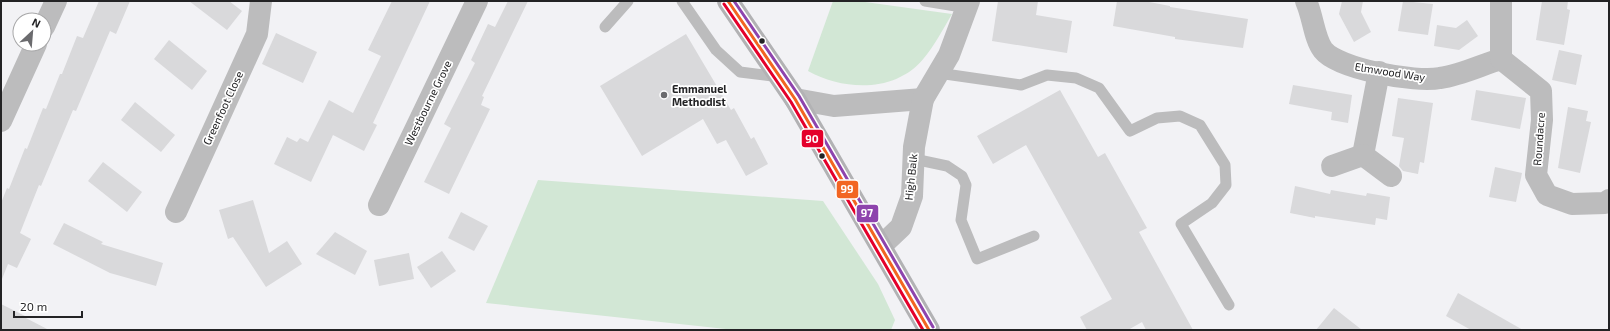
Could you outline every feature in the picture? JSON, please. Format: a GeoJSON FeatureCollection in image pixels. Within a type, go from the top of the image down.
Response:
{"type":"FeatureCollection","features":[{"type":"Feature","properties":{"kind":"highway"},"geometry":{"type":"LineString","coordinates":[[728,1],[795,99],[929,330]]}},
{"type":"Feature","properties":{"kind":"street"},"geometry":{"type":"LineString","coordinates":[[51,12],[56,1]]}},
{"type":"Feature","properties":{"kind":"street","name":"Greenfoot Close"},"geometry":{"type":"LineString","coordinates":[[176,212],[257,34],[260,1]]}},
{"type":"Feature","properties":{"kind":"street","name":"Westbourne Grove"},"geometry":{"type":"LineString","coordinates":[[379,205],[477,1]]}},
{"type":"Feature","properties":{"kind":"street","name":"Elmwood Way"},"geometry":{"type":"LineString","coordinates":[[1306,1],[1314,19],[1317,38],[1324,50],[1337,61],[1354,68],[1417,78],[1439,79],[1501,59]]}},
{"type":"Feature","properties":{"kind":"street"},"geometry":{"type":"LineString","coordinates":[[1501,1],[1501,59]]}},
{"type":"Feature","properties":{"kind":"street","name":"High Balk"},"geometry":{"type":"LineString","coordinates":[[881,246],[901,227],[912,196],[914,159],[923,99],[949,55],[968,5]]}},
{"type":"Feature","properties":{"kind":"street"},"geometry":{"type":"LineString","coordinates":[[1,121],[32,52]]}},
{"type":"Feature","properties":{"kind":"street","name":"Roundacre"},"geometry":{"type":"LineString","coordinates":[[1501,59],[1541,91],[1542,120],[1536,175],[1547,195],[1572,204],[1605,202],[1609,200]]}},
{"type":"Feature","properties":{"kind":"street"},"geometry":{"type":"LineString","coordinates":[[1363,156],[1379,72]]}},
{"type":"Feature","properties":{"kind":"street"},"geometry":{"type":"LineString","coordinates":[[795,99],[834,106],[923,99]]}},
{"type":"Feature","properties":{"kind":"street"},"geometry":{"type":"LineString","coordinates":[[1332,166],[1363,156]]}},
{"type":"Feature","properties":{"kind":"street"},"geometry":{"type":"LineString","coordinates":[[1363,156],[1391,176]]}},
{"type":"Feature","properties":{"kind":"lane"},"geometry":{"type":"LineString","coordinates":[[605,27],[628,1]]}},
{"type":"Feature","properties":{"kind":"lane"},"geometry":{"type":"LineString","coordinates":[[682,1],[716,50],[740,72],[780,77]]}},
{"type":"Feature","properties":{"kind":"lane"},"geometry":{"type":"LineString","coordinates":[[925,1],[968,5]]}},
{"type":"Feature","properties":{"kind":"lane"},"geometry":{"type":"LineString","coordinates":[[938,73],[1021,85],[1047,75],[1076,78],[1099,88],[1130,131],[1157,118],[1180,116],[1200,125],[1225,165],[1226,185],[1212,203],[1181,224],[1229,305]]}},
{"type":"Feature","properties":{"kind":"lane"},"geometry":{"type":"LineString","coordinates":[[914,159],[947,166],[955,169],[962,176],[966,185],[961,220],[977,259],[1034,236]]}},
{"type":"Feature","properties":{"kind":"green space"},"geometry":{"type":"Polygon","coordinates":[[[833,1],[858,1],[952,14],[932,48],[912,69],[899,78],[884,83],[853,85],[822,78],[808,71],[833,1]]]}},
{"type":"Feature","properties":{"kind":"green space"},"geometry":{"type":"Polygon","coordinates":[[[538,180],[823,201],[878,284],[895,320],[891,330],[735,330],[486,303],[538,180]]]}},
{"type":"Feature","properties":{"kind":"building"},"geometry":{"type":"Polygon","coordinates":[[[99,1],[130,1],[116,34],[110,31],[76,111],[73,110],[41,186],[39,185],[20,233],[31,239],[17,268],[8,264],[1,279],[1,203],[7,188],[9,189],[25,148],[27,149],[43,108],[46,109],[60,74],[62,74],[77,36],[83,38],[99,1]]]}},
{"type":"Feature","properties":{"kind":"building"},"geometry":{"type":"Polygon","coordinates":[[[189,1],[229,1],[242,11],[227,30],[189,1]]]}},
{"type":"Feature","properties":{"kind":"building"},"geometry":{"type":"Polygon","coordinates":[[[392,1],[430,1],[373,123],[377,125],[364,151],[333,135],[311,182],[274,164],[287,137],[297,142],[300,138],[308,142],[329,100],[353,113],[381,56],[368,50],[392,1]]]}},
{"type":"Feature","properties":{"kind":"building"},"geometry":{"type":"Polygon","coordinates":[[[508,1],[528,1],[482,96],[484,97],[481,105],[490,109],[449,194],[424,182],[451,128],[444,124],[475,63],[471,60],[488,24],[495,27],[508,1]]]}},
{"type":"Feature","properties":{"kind":"building"},"geometry":{"type":"Polygon","coordinates":[[[998,1],[1038,1],[1036,15],[1072,21],[1067,53],[992,41],[998,1]]]}},
{"type":"Feature","properties":{"kind":"building"},"geometry":{"type":"Polygon","coordinates":[[[1117,1],[1144,1],[1170,7],[1248,19],[1243,48],[1175,39],[1175,37],[1113,26],[1117,1]]]}},
{"type":"Feature","properties":{"kind":"building"},"geometry":{"type":"Polygon","coordinates":[[[1342,1],[1363,1],[1361,12],[1371,32],[1354,42],[1339,14],[1342,1]]]}},
{"type":"Feature","properties":{"kind":"building"},"geometry":{"type":"Polygon","coordinates":[[[1403,1],[1433,4],[1428,35],[1398,31],[1403,1]]]}},
{"type":"Feature","properties":{"kind":"building"},"geometry":{"type":"Polygon","coordinates":[[[1542,1],[1568,1],[1567,9],[1570,10],[1564,45],[1536,40],[1542,1]]]}},
{"type":"Feature","properties":{"kind":"building"},"geometry":{"type":"Polygon","coordinates":[[[1467,20],[1478,36],[1459,50],[1434,46],[1437,25],[1456,28],[1467,20]]]}},
{"type":"Feature","properties":{"kind":"building"},"geometry":{"type":"Polygon","coordinates":[[[276,33],[317,52],[303,83],[262,64],[276,33]]]}},
{"type":"Feature","properties":{"kind":"building","name":"Emmanuel Methodist"},"geometry":{"type":"Polygon","coordinates":[[[686,34],[731,110],[734,108],[751,139],[754,137],[768,164],[746,176],[726,140],[717,144],[703,119],[642,156],[600,86],[686,34]]]}},
{"type":"Feature","properties":{"kind":"building"},"geometry":{"type":"Polygon","coordinates":[[[169,40],[207,71],[192,90],[154,59],[169,40]]]}},
{"type":"Feature","properties":{"kind":"building"},"geometry":{"type":"Polygon","coordinates":[[[1559,50],[1582,55],[1576,85],[1552,80],[1559,50]]]}},
{"type":"Feature","properties":{"kind":"building"},"geometry":{"type":"Polygon","coordinates":[[[1293,85],[1352,95],[1348,123],[1331,120],[1332,112],[1289,104],[1293,85]]]}},
{"type":"Feature","properties":{"kind":"building"},"geometry":{"type":"Polygon","coordinates":[[[1060,90],[1098,157],[1105,153],[1147,228],[1139,232],[1193,330],[1146,330],[1142,322],[1128,330],[1087,330],[1080,317],[1112,299],[1026,145],[993,164],[977,136],[1060,90]]]}},
{"type":"Feature","properties":{"kind":"building"},"geometry":{"type":"Polygon","coordinates":[[[1476,90],[1526,98],[1520,129],[1471,120],[1476,90]]]}},
{"type":"Feature","properties":{"kind":"building"},"geometry":{"type":"Polygon","coordinates":[[[1398,98],[1433,103],[1424,163],[1420,162],[1418,174],[1403,171],[1399,166],[1404,138],[1392,136],[1398,98]]]}},
{"type":"Feature","properties":{"kind":"building"},"geometry":{"type":"Polygon","coordinates":[[[135,102],[175,135],[161,152],[121,120],[135,102]]]}},
{"type":"Feature","properties":{"kind":"building"},"geometry":{"type":"Polygon","coordinates":[[[1568,107],[1588,111],[1586,121],[1591,122],[1580,173],[1558,168],[1568,107]]]}},
{"type":"Feature","properties":{"kind":"building"},"geometry":{"type":"Polygon","coordinates":[[[103,162],[142,192],[127,212],[88,181],[103,162]]]}},
{"type":"Feature","properties":{"kind":"building"},"geometry":{"type":"Polygon","coordinates":[[[1495,167],[1522,173],[1516,202],[1489,197],[1495,167]]]}},
{"type":"Feature","properties":{"kind":"building"},"geometry":{"type":"Polygon","coordinates":[[[1295,186],[1330,194],[1331,190],[1366,196],[1367,193],[1390,197],[1387,220],[1376,218],[1375,225],[1315,216],[1315,218],[1290,213],[1295,186]]]}},
{"type":"Feature","properties":{"kind":"building"},"geometry":{"type":"Polygon","coordinates":[[[253,200],[269,253],[287,241],[302,264],[266,287],[233,237],[228,239],[219,210],[253,200]]]}},
{"type":"Feature","properties":{"kind":"building"},"geometry":{"type":"Polygon","coordinates":[[[461,212],[488,226],[474,251],[448,238],[461,212]]]}},
{"type":"Feature","properties":{"kind":"building"},"geometry":{"type":"Polygon","coordinates":[[[64,223],[103,242],[101,244],[163,263],[156,286],[110,273],[53,244],[64,223]]]}},
{"type":"Feature","properties":{"kind":"building"},"geometry":{"type":"Polygon","coordinates":[[[335,232],[367,251],[355,275],[316,254],[335,232]]]}},
{"type":"Feature","properties":{"kind":"building"},"geometry":{"type":"Polygon","coordinates":[[[442,251],[456,271],[431,288],[417,267],[442,251]]]}},
{"type":"Feature","properties":{"kind":"building"},"geometry":{"type":"Polygon","coordinates":[[[409,253],[414,279],[379,286],[374,260],[409,253]]]}},
{"type":"Feature","properties":{"kind":"building"},"geometry":{"type":"Polygon","coordinates":[[[1458,293],[1523,330],[1471,330],[1446,316],[1458,293]]]}},
{"type":"Feature","properties":{"kind":"building"},"geometry":{"type":"Polygon","coordinates":[[[1,304],[25,316],[24,317],[49,330],[1,330],[1,304]]]}},
{"type":"Feature","properties":{"kind":"building"},"geometry":{"type":"Polygon","coordinates":[[[1334,308],[1362,330],[1316,330],[1334,308]]]}},
{"type":"Feature","properties":{"kind":"transit line","name":"99"},"geometry":{"type":"LineString","coordinates":[[728,1],[795,99],[929,330]]}},
{"type":"Feature","properties":{"kind":"transit line","name":"97"},"geometry":{"type":"LineString","coordinates":[[734,1],[799,96],[933,327]]}},
{"type":"Feature","properties":{"kind":"transit line","name":"90"},"geometry":{"type":"LineString","coordinates":[[724,4],[791,102],[923,330]]}},
{"type":"Feature","properties":{"kind":"place","name":"Emmanuel Methodist"},"geometry":{"type":"Point","coordinates":[664,95]}}]}
